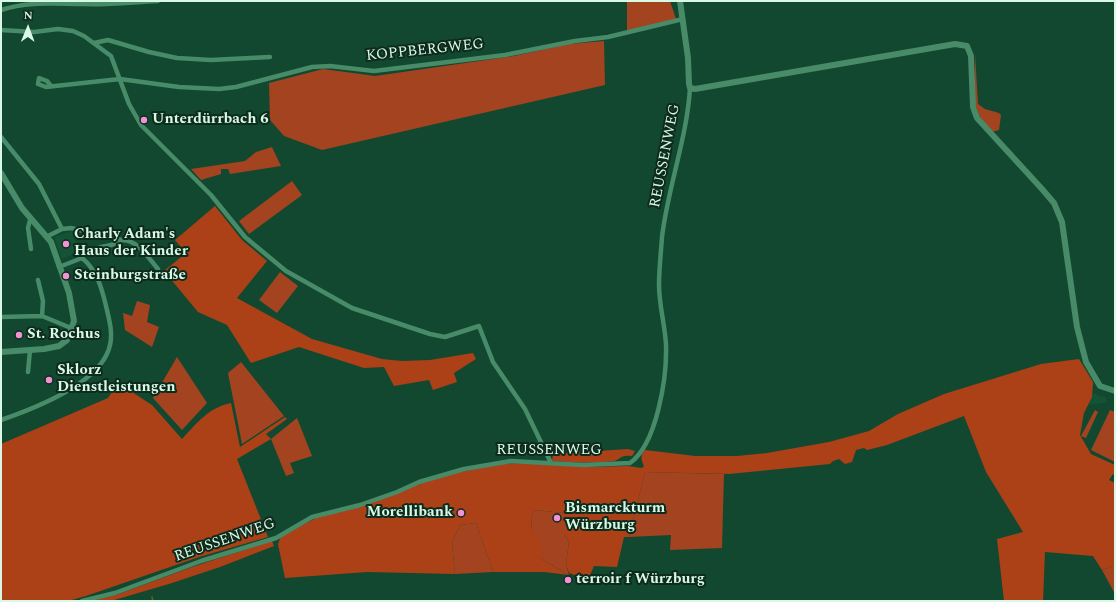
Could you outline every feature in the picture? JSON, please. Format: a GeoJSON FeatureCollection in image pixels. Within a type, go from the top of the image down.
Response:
{"type":"FeatureCollection","features":[{"type":"Feature","properties":{"kind":"street"},"geometry":{"type":"LineString","coordinates":[[1,10],[18,4],[33,3],[86,4],[158,1]]}},
{"type":"Feature","properties":{"kind":"street"},"geometry":{"type":"LineString","coordinates":[[680,1],[690,88],[695,89],[955,44],[967,46],[972,56],[975,112],[990,134],[1054,203],[1062,222],[1077,327],[1086,362],[1100,386],[1115,391]]}},
{"type":"Feature","properties":{"kind":"street","name":"KOPPBERGWEG"},"geometry":{"type":"LineString","coordinates":[[51,86],[120,79],[179,87],[219,89],[236,87],[312,67],[330,66],[374,71],[505,55],[575,41],[608,37],[683,19]]}},
{"type":"Feature","properties":{"kind":"street"},"geometry":{"type":"LineString","coordinates":[[1,30],[34,32],[58,29],[73,31],[94,43],[111,56],[129,104],[141,125],[211,195],[244,237],[286,271],[352,308],[430,334],[445,337],[479,326],[493,362],[525,409],[551,463]]}},
{"type":"Feature","properties":{"kind":"street"},"geometry":{"type":"LineString","coordinates":[[94,43],[108,40],[149,52],[177,58],[211,60],[270,57]]}},
{"type":"Feature","properties":{"kind":"street","name":"REUSSENWEG"},"geometry":{"type":"LineString","coordinates":[[82,601],[115,593],[201,561],[276,538],[312,518],[360,505],[444,474],[487,463],[511,461],[583,465],[630,463],[642,452],[650,437],[666,371],[666,344],[659,286],[662,236],[690,88]]}},
{"type":"Feature","properties":{"kind":"street"},"geometry":{"type":"LineString","coordinates":[[1,137],[39,184],[62,229]]}},
{"type":"Feature","properties":{"kind":"street"},"geometry":{"type":"LineString","coordinates":[[1,173],[30,220],[48,236],[52,242],[59,267],[69,293],[73,312],[72,328],[67,340],[59,346],[1,352]]}},
{"type":"Feature","properties":{"kind":"street"},"geometry":{"type":"LineString","coordinates":[[30,220],[28,228],[31,249]]}},
{"type":"Feature","properties":{"kind":"street"},"geometry":{"type":"LineString","coordinates":[[48,236],[62,229],[70,228],[131,242],[139,247],[158,269]]}},
{"type":"Feature","properties":{"kind":"street"},"geometry":{"type":"LineString","coordinates":[[59,267],[82,258],[99,247],[114,245],[122,240]]}},
{"type":"Feature","properties":{"kind":"street"},"geometry":{"type":"LineString","coordinates":[[1,420],[45,403],[72,389],[100,365],[110,347],[112,333],[100,284],[93,270],[82,258]]}},
{"type":"Feature","properties":{"kind":"street"},"geometry":{"type":"LineString","coordinates":[[38,280],[43,301],[42,316]]}},
{"type":"Feature","properties":{"kind":"street"},"geometry":{"type":"LineString","coordinates":[[1,317],[42,316],[72,328]]}},
{"type":"Feature","properties":{"kind":"street"},"geometry":{"type":"LineString","coordinates":[[28,372],[30,350]]}},
{"type":"Feature","properties":{"kind":"shaded area"},"geometry":{"type":"Polygon","coordinates":[[[627,1],[670,1],[676,19],[627,32],[627,1]]]}},
{"type":"Feature","properties":{"kind":"shaded area"},"geometry":{"type":"Polygon","coordinates":[[[604,41],[605,85],[322,150],[284,136],[270,120],[269,83],[323,69],[375,76],[514,56],[569,44],[604,41]]]}},
{"type":"Feature","properties":{"kind":"shaded area"},"geometry":{"type":"Polygon","coordinates":[[[975,53],[978,104],[985,109],[1001,115],[999,130],[992,132],[980,117],[975,105],[975,53]]]}},
{"type":"Feature","properties":{"kind":"shaded area"},"geometry":{"type":"Polygon","coordinates":[[[272,147],[281,166],[230,174],[228,169],[221,169],[221,174],[201,180],[191,169],[245,161],[256,152],[272,147]]]}},
{"type":"Feature","properties":{"kind":"shaded area"},"geometry":{"type":"Polygon","coordinates":[[[292,181],[302,195],[249,234],[239,221],[292,181]]]}},
{"type":"Feature","properties":{"kind":"shaded area"},"geometry":{"type":"Polygon","coordinates":[[[215,206],[242,240],[267,261],[237,298],[312,339],[382,359],[402,361],[430,360],[473,353],[476,359],[454,373],[457,382],[433,390],[429,380],[394,386],[384,367],[364,368],[299,347],[251,363],[227,325],[198,312],[164,271],[186,253],[175,240],[215,206]]]}},
{"type":"Feature","properties":{"kind":"shaded area","name":"Charly Adam's Haus der Kinder"},"geometry":{"type":"Polygon","coordinates":[[[72,231],[79,252],[62,259],[54,237],[72,231]]]}},
{"type":"Feature","properties":{"kind":"shaded area"},"geometry":{"type":"Polygon","coordinates":[[[280,272],[298,286],[277,313],[259,300],[280,272]]]}},
{"type":"Feature","properties":{"kind":"shaded area"},"geometry":{"type":"Polygon","coordinates":[[[137,301],[150,305],[147,322],[159,327],[152,347],[125,330],[123,313],[132,316],[137,301]]]}},
{"type":"Feature","properties":{"kind":"shaded area"},"geometry":{"type":"Polygon","coordinates":[[[177,357],[207,403],[182,430],[153,398],[177,357]]]}},
{"type":"Feature","properties":{"kind":"shaded area"},"geometry":{"type":"Polygon","coordinates":[[[1079,359],[1093,382],[1092,397],[1084,413],[1080,435],[1091,454],[1115,465],[1115,475],[1113,474],[1109,480],[1115,483],[1115,565],[1102,570],[1093,556],[1045,552],[1043,601],[1004,601],[997,539],[1023,532],[986,472],[964,416],[887,445],[867,450],[864,448],[856,450],[852,462],[845,464],[839,459],[830,464],[729,474],[645,472],[629,537],[624,537],[617,567],[594,566],[588,580],[569,573],[566,564],[569,542],[564,534],[564,513],[535,510],[532,513],[531,531],[541,544],[541,559],[569,575],[544,572],[493,572],[476,523],[460,525],[452,543],[455,574],[367,572],[285,578],[278,544],[281,536],[316,518],[447,475],[496,464],[523,463],[591,467],[628,466],[642,468],[644,466],[642,456],[645,450],[695,456],[737,456],[767,453],[829,442],[869,431],[898,414],[944,394],[1041,364],[1079,359]]]}},
{"type":"Feature","properties":{"kind":"shaded area"},"geometry":{"type":"Polygon","coordinates":[[[241,362],[284,416],[242,444],[228,373],[241,362]]]}},
{"type":"Feature","properties":{"kind":"shaded area"},"geometry":{"type":"Polygon","coordinates":[[[118,383],[152,405],[182,439],[209,412],[231,403],[240,447],[285,417],[287,419],[266,434],[271,439],[237,459],[268,537],[199,557],[68,601],[1,601],[1,444],[108,398],[118,383]]]}},
{"type":"Feature","properties":{"kind":"shaded area"},"geometry":{"type":"Polygon","coordinates":[[[1096,393],[1098,396],[1106,397],[1107,402],[1089,405],[1091,395],[1096,393]]]}},
{"type":"Feature","properties":{"kind":"shaded area"},"geometry":{"type":"Polygon","coordinates":[[[1095,410],[1098,412],[1086,438],[1081,436],[1095,410]]]}},
{"type":"Feature","properties":{"kind":"shaded area"},"geometry":{"type":"Polygon","coordinates":[[[1110,410],[1115,412],[1115,462],[1091,450],[1110,410]]]}},
{"type":"Feature","properties":{"kind":"shaded area"},"geometry":{"type":"Polygon","coordinates":[[[297,418],[312,456],[290,463],[294,473],[286,476],[271,439],[297,418]]]}},
{"type":"Feature","properties":{"kind":"shaded area"},"geometry":{"type":"Polygon","coordinates":[[[628,449],[635,451],[632,456],[625,456],[615,461],[590,463],[552,461],[553,454],[628,449]]]}},
{"type":"Feature","properties":{"kind":"shaded area"},"geometry":{"type":"Polygon","coordinates":[[[645,472],[724,474],[722,548],[670,550],[671,535],[629,537],[645,472]]]}},
{"type":"Feature","properties":{"kind":"shaded area"},"geometry":{"type":"Polygon","coordinates":[[[535,510],[564,513],[564,534],[569,542],[566,564],[569,575],[541,559],[531,531],[532,513],[535,510]]]}},
{"type":"Feature","properties":{"kind":"shaded area"},"geometry":{"type":"Polygon","coordinates":[[[476,523],[493,572],[455,574],[452,543],[460,525],[476,523]]]}},
{"type":"Feature","properties":{"kind":"shaded area"},"geometry":{"type":"Polygon","coordinates":[[[272,541],[274,546],[220,567],[172,583],[111,601],[90,601],[116,595],[192,567],[272,541]]]}},
{"type":"Feature","properties":{"kind":"shaded area"},"geometry":{"type":"Polygon","coordinates":[[[1115,565],[1115,594],[1102,570],[1115,565]]]}},
{"type":"Feature","properties":{"kind":"waterway"},"geometry":{"type":"LineString","coordinates":[[152,597],[153,601]]}},
{"type":"Feature","properties":{"kind":"place","name":"Unterdürrbach 6"},"geometry":{"type":"Point","coordinates":[144,120]}},
{"type":"Feature","properties":{"kind":"place","name":"Charly Adam's Haus der Kinder"},"geometry":{"type":"Point","coordinates":[66,244]}},
{"type":"Feature","properties":{"kind":"place","name":"Steinburgstraße"},"geometry":{"type":"Point","coordinates":[66,276]}},
{"type":"Feature","properties":{"kind":"place","name":"St. Rochus"},"geometry":{"type":"Point","coordinates":[19,335]}},
{"type":"Feature","properties":{"kind":"place","name":"Sklorz Dienstleistungen"},"geometry":{"type":"Point","coordinates":[49,380]}},
{"type":"Feature","properties":{"kind":"place","name":"Morellibank"},"geometry":{"type":"Point","coordinates":[461,513]}},
{"type":"Feature","properties":{"kind":"place","name":"Bismarckturm Würzburg"},"geometry":{"type":"Point","coordinates":[557,518]}},
{"type":"Feature","properties":{"kind":"place","name":"terroir f Würzburg"},"geometry":{"type":"Point","coordinates":[568,580]}}]}
